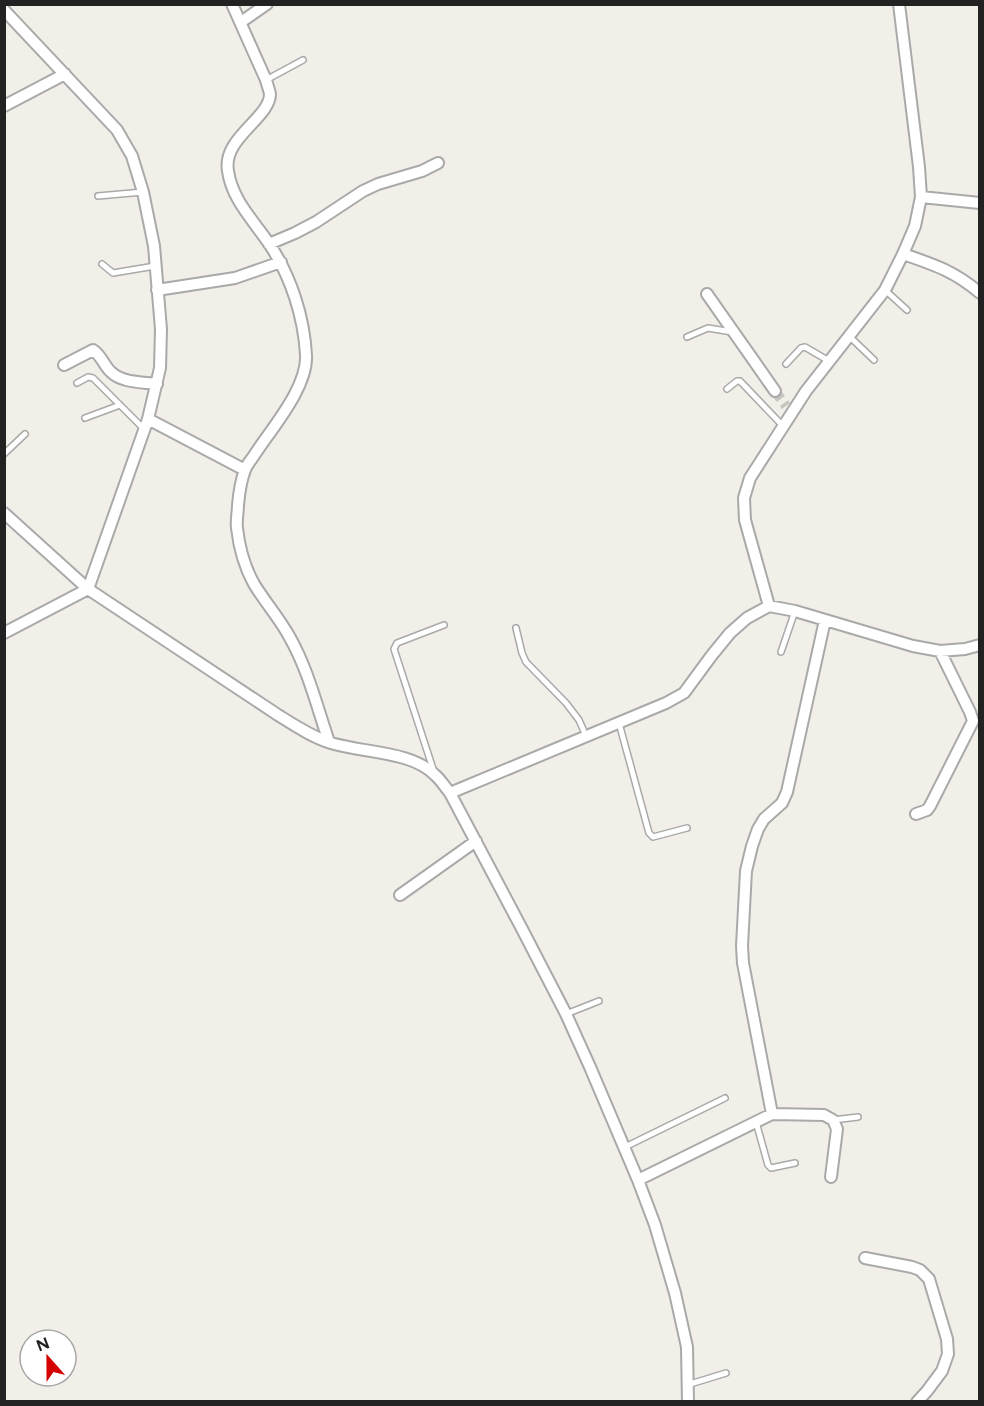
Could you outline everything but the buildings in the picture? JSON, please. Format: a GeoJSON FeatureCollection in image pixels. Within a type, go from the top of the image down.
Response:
{"type":"FeatureCollection","features":[{"type":"Feature","properties":{"kind":"street"},"geometry":{"type":"LineString","coordinates":[[232,4],[270,93],[260,114],[240,136],[230,152],[227,168],[234,192],[281,262],[293,290],[302,326],[306,358],[302,380],[289,405],[245,470],[239,497],[237,527],[243,558],[253,582],[290,637],[302,664],[329,742]]}},
{"type":"Feature","properties":{"kind":"street"},"geometry":{"type":"LineString","coordinates":[[241,22],[267,4]]}},
{"type":"Feature","properties":{"kind":"street"},"geometry":{"type":"LineString","coordinates":[[769,606],[745,520],[744,498],[750,478],[783,426],[789,410],[885,290],[915,226],[921,197],[917,146],[899,4]]}},
{"type":"Feature","properties":{"kind":"street"},"geometry":{"type":"LineString","coordinates":[[4,10],[117,130],[132,156],[143,192],[154,246],[161,329],[160,368],[146,424],[88,589],[4,633]]}},
{"type":"Feature","properties":{"kind":"street"},"geometry":{"type":"LineString","coordinates":[[4,106],[65,74]]}},
{"type":"Feature","properties":{"kind":"street"},"geometry":{"type":"LineString","coordinates":[[269,244],[316,222],[363,191],[378,184],[422,171],[438,163]]}},
{"type":"Feature","properties":{"kind":"street"},"geometry":{"type":"LineString","coordinates":[[921,197],[980,203]]}},
{"type":"Feature","properties":{"kind":"street"},"geometry":{"type":"LineString","coordinates":[[903,254],[942,267],[963,279],[980,293]]}},
{"type":"Feature","properties":{"kind":"street"},"geometry":{"type":"LineString","coordinates":[[157,290],[236,278],[281,262]]}},
{"type":"Feature","properties":{"kind":"street"},"geometry":{"type":"LineString","coordinates":[[708,294],[775,391]]}},
{"type":"Feature","properties":{"kind":"street"},"geometry":{"type":"LineString","coordinates":[[64,365],[93,350],[98,353],[110,372],[119,378],[157,384]]}},
{"type":"Feature","properties":{"kind":"street"},"geometry":{"type":"LineString","coordinates":[[146,424],[245,470]]}},
{"type":"Feature","properties":{"kind":"street"},"geometry":{"type":"LineString","coordinates":[[4,513],[88,589],[278,715],[329,742],[418,762],[435,774],[450,793],[566,1014],[638,1180],[655,1225],[675,1293],[687,1347],[688,1401]]}},
{"type":"Feature","properties":{"kind":"street"},"geometry":{"type":"LineString","coordinates":[[450,793],[666,703],[684,693],[730,633],[747,618],[769,606],[795,611],[913,646],[940,651],[980,645]]}},
{"type":"Feature","properties":{"kind":"street"},"geometry":{"type":"LineString","coordinates":[[772,1114],[742,963],[746,871],[758,830],[764,819],[782,803],[787,792],[825,620]]}},
{"type":"Feature","properties":{"kind":"street"},"geometry":{"type":"LineString","coordinates":[[915,814],[927,810],[930,806],[973,721],[940,651]]}},
{"type":"Feature","properties":{"kind":"street"},"geometry":{"type":"LineString","coordinates":[[400,895],[476,841]]}},
{"type":"Feature","properties":{"kind":"street"},"geometry":{"type":"LineString","coordinates":[[638,1180],[772,1114],[824,1115],[833,1120],[837,1129],[831,1177]]}},
{"type":"Feature","properties":{"kind":"street"},"geometry":{"type":"LineString","coordinates":[[865,1258],[920,1270],[929,1279],[947,1340],[948,1354],[942,1371],[917,1401]]}},
{"type":"Feature","properties":{"kind":"lane"},"geometry":{"type":"LineString","coordinates":[[266,80],[303,60]]}},
{"type":"Feature","properties":{"kind":"lane"},"geometry":{"type":"LineString","coordinates":[[98,196],[143,192]]}},
{"type":"Feature","properties":{"kind":"lane"},"geometry":{"type":"LineString","coordinates":[[102,264],[113,273],[155,266]]}},
{"type":"Feature","properties":{"kind":"lane"},"geometry":{"type":"LineString","coordinates":[[885,290],[907,310]]}},
{"type":"Feature","properties":{"kind":"lane"},"geometry":{"type":"LineString","coordinates":[[687,337],[708,328],[734,332]]}},
{"type":"Feature","properties":{"kind":"lane"},"geometry":{"type":"LineString","coordinates":[[849,336],[874,360]]}},
{"type":"Feature","properties":{"kind":"lane"},"geometry":{"type":"LineString","coordinates":[[786,364],[801,348],[805,347],[830,361]]}},
{"type":"Feature","properties":{"kind":"lane"},"geometry":{"type":"LineString","coordinates":[[77,383],[88,377],[93,378],[120,405],[146,424]]}},
{"type":"Feature","properties":{"kind":"lane"},"geometry":{"type":"LineString","coordinates":[[727,388],[740,381],[783,426]]}},
{"type":"Feature","properties":{"kind":"lane"},"geometry":{"type":"LineString","coordinates":[[85,418],[120,405]]}},
{"type":"Feature","properties":{"kind":"lane"},"geometry":{"type":"LineString","coordinates":[[4,454],[25,434]]}},
{"type":"Feature","properties":{"kind":"lane"},"geometry":{"type":"LineString","coordinates":[[781,652],[795,611]]}},
{"type":"Feature","properties":{"kind":"lane"},"geometry":{"type":"LineString","coordinates":[[435,774],[394,648],[397,643],[444,625]]}},
{"type":"Feature","properties":{"kind":"lane"},"geometry":{"type":"LineString","coordinates":[[516,628],[526,662],[566,703],[579,720],[586,736]]}},
{"type":"Feature","properties":{"kind":"lane"},"geometry":{"type":"LineString","coordinates":[[619,723],[649,833],[653,837],[687,828]]}},
{"type":"Feature","properties":{"kind":"lane"},"geometry":{"type":"LineString","coordinates":[[566,1014],[599,1001]]}},
{"type":"Feature","properties":{"kind":"lane"},"geometry":{"type":"LineString","coordinates":[[625,1147],[725,1098]]}},
{"type":"Feature","properties":{"kind":"lane"},"geometry":{"type":"LineString","coordinates":[[833,1120],[858,1117]]}},
{"type":"Feature","properties":{"kind":"lane"},"geometry":{"type":"LineString","coordinates":[[756,1122],[768,1165],[771,1168],[795,1163]]}},
{"type":"Feature","properties":{"kind":"lane"},"geometry":{"type":"LineString","coordinates":[[687,1385],[726,1373]]}},
{"type":"Feature","properties":{"kind":"tunnel"},"geometry":{"type":"LineString","coordinates":[[775,391],[786,406]]}}]}
